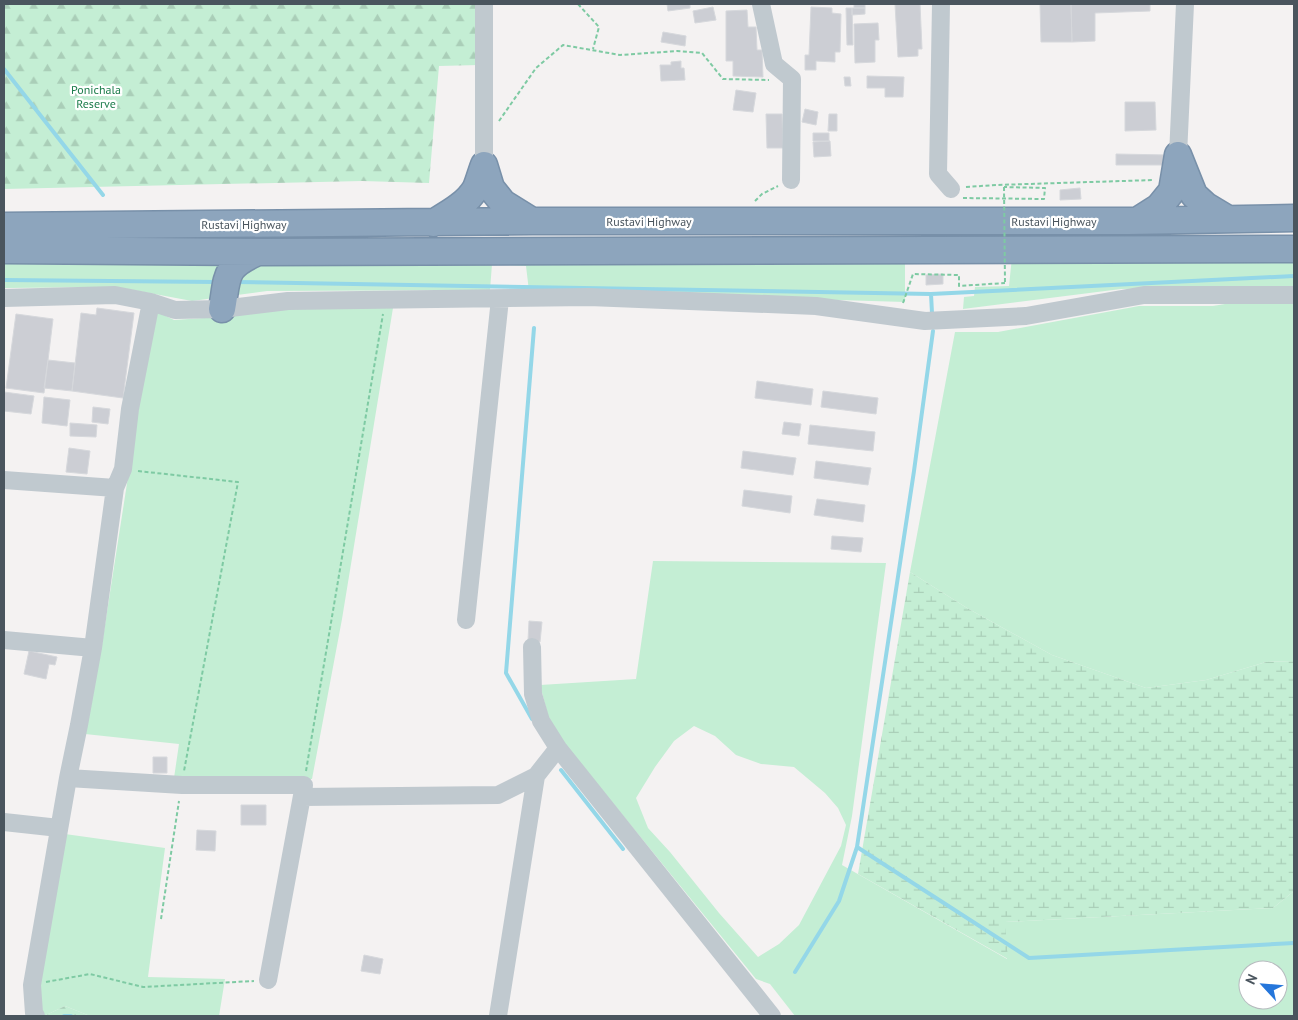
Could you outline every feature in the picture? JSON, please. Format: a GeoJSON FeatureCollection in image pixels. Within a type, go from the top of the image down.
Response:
{"type":"FeatureCollection","features":[{"type":"Feature","properties":{"kind":"highway"},"geometry":{"type":"LineString","coordinates":[[484,165],[491,188],[503,203],[532,221]]}},
{"type":"Feature","properties":{"kind":"highway"},"geometry":{"type":"LineString","coordinates":[[433,223],[450,214],[464,202],[475,189],[484,165]]}},
{"type":"Feature","properties":{"kind":"highway"},"geometry":{"type":"LineString","coordinates":[[1176,168],[1194,195],[1206,206],[1226,218]]}},
{"type":"Feature","properties":{"kind":"highway"},"geometry":{"type":"LineString","coordinates":[[1137,220],[1159,207],[1172,191],[1176,168]]}},
{"type":"Feature","properties":{"kind":"highway","name":"Rustavi Highway"},"geometry":{"type":"LineString","coordinates":[[4,226],[532,221],[1294,218]]}},
{"type":"Feature","properties":{"kind":"highway"},"geometry":{"type":"LineString","coordinates":[[4,250],[258,252],[1294,249]]}},
{"type":"Feature","properties":{"kind":"highway"},"geometry":{"type":"LineString","coordinates":[[196,252],[213,261],[224,294]]}},
{"type":"Feature","properties":{"kind":"highway"},"geometry":{"type":"LineString","coordinates":[[224,294],[240,261],[258,252]]}},
{"type":"Feature","properties":{"kind":"street"},"geometry":{"type":"LineString","coordinates":[[484,4],[484,165]]}},
{"type":"Feature","properties":{"kind":"street"},"geometry":{"type":"LineString","coordinates":[[761,4],[774,64],[792,79],[791,180]]}},
{"type":"Feature","properties":{"kind":"street"},"geometry":{"type":"LineString","coordinates":[[941,4],[938,174],[951,188]]}},
{"type":"Feature","properties":{"kind":"street"},"geometry":{"type":"LineString","coordinates":[[1176,168],[1185,4]]}},
{"type":"Feature","properties":{"kind":"street"},"geometry":{"type":"LineString","coordinates":[[4,298],[115,295],[151,302],[175,310],[224,294],[288,301],[589,297],[816,306],[925,321],[1026,316],[1144,294],[1294,295]]}},
{"type":"Feature","properties":{"kind":"street"},"geometry":{"type":"LineString","coordinates":[[466,620],[500,298]]}},
{"type":"Feature","properties":{"kind":"street"},"geometry":{"type":"LineString","coordinates":[[36,1016],[34,1013],[32,985],[93,648],[115,488],[123,469],[130,409],[151,302]]}},
{"type":"Feature","properties":{"kind":"street"},"geometry":{"type":"LineString","coordinates":[[4,480],[115,488]]}},
{"type":"Feature","properties":{"kind":"street"},"geometry":{"type":"LineString","coordinates":[[4,640],[93,648]]}},
{"type":"Feature","properties":{"kind":"street"},"geometry":{"type":"LineString","coordinates":[[532,647],[533,694],[541,721],[558,748],[772,1016]]}},
{"type":"Feature","properties":{"kind":"street"},"geometry":{"type":"LineString","coordinates":[[68,778],[303,791],[498,795],[536,776],[558,748]]}},
{"type":"Feature","properties":{"kind":"street"},"geometry":{"type":"LineString","coordinates":[[498,1016],[536,776]]}},
{"type":"Feature","properties":{"kind":"street"},"geometry":{"type":"LineString","coordinates":[[268,980],[303,791]]}},
{"type":"Feature","properties":{"kind":"street"},"geometry":{"type":"LineString","coordinates":[[4,822],[59,828]]}},
{"type":"Feature","properties":{"kind":"path"},"geometry":{"type":"LineString","coordinates":[[578,4],[599,27],[593,50]]}},
{"type":"Feature","properties":{"kind":"path"},"geometry":{"type":"LineString","coordinates":[[485,136],[501,118],[536,68],[563,45],[620,55],[677,51],[702,53],[723,79],[792,79]]}},
{"type":"Feature","properties":{"kind":"path"},"geometry":{"type":"LineString","coordinates":[[905,298],[913,274],[959,274],[959,286],[1005,283],[1004,187],[1045,188],[1044,199],[954,198],[951,188],[1176,168]]}},
{"type":"Feature","properties":{"kind":"path"},"geometry":{"type":"LineString","coordinates":[[737,221],[762,194],[791,180]]}},
{"type":"Feature","properties":{"kind":"path"},"geometry":{"type":"LineString","coordinates":[[303,791],[385,300]]}},
{"type":"Feature","properties":{"kind":"path"},"geometry":{"type":"LineString","coordinates":[[123,469],[238,482],[182,785],[161,919]]}},
{"type":"Feature","properties":{"kind":"path"},"geometry":{"type":"LineString","coordinates":[[32,985],[90,974],[143,987],[268,980]]}},
{"type":"Feature","properties":{"kind":"green space","name":"Ponichala Reserve"},"geometry":{"type":"Polygon","coordinates":[[[4,4],[479,4],[479,65],[439,66],[429,183],[362,181],[4,189],[4,4]]]}},
{"type":"Feature","properties":{"kind":"green space"},"geometry":{"type":"Polygon","coordinates":[[[4,256],[905,261],[905,302],[529,291],[526,266],[492,264],[490,290],[267,291],[192,301],[117,287],[4,288],[4,256]]]}},
{"type":"Feature","properties":{"kind":"green space"},"geometry":{"type":"Polygon","coordinates":[[[1294,256],[1294,286],[1121,289],[963,309],[964,297],[974,296],[975,287],[1009,286],[1012,257],[1294,256]]]}},
{"type":"Feature","properties":{"kind":"green space"},"geometry":{"type":"Polygon","coordinates":[[[1267,297],[1294,297],[1294,661],[1266,662],[1206,680],[1146,688],[1052,655],[967,608],[910,572],[955,332],[998,332],[1139,306],[1213,306],[1267,297]]]}},
{"type":"Feature","properties":{"kind":"green space"},"geometry":{"type":"Polygon","coordinates":[[[288,306],[393,308],[342,619],[312,779],[174,778],[179,744],[85,734],[102,644],[154,310],[174,320],[219,317],[288,306]]]}},
{"type":"Feature","properties":{"kind":"green space"},"geometry":{"type":"Polygon","coordinates":[[[653,561],[886,563],[852,816],[842,865],[1007,959],[1004,922],[1273,908],[1294,891],[1294,1016],[795,1016],[770,984],[756,979],[551,727],[540,685],[636,679],[653,561]],[[694,726],[674,741],[636,798],[648,828],[758,957],[779,944],[799,925],[841,846],[846,825],[838,808],[825,793],[794,767],[761,764],[736,755],[715,736],[694,726]]]}},
{"type":"Feature","properties":{"kind":"green space"},"geometry":{"type":"Polygon","coordinates":[[[910,572],[967,608],[1052,655],[1146,688],[1206,680],[1266,662],[1294,661],[1294,891],[1273,908],[1005,922],[1008,959],[858,874],[910,572]]]}},
{"type":"Feature","properties":{"kind":"green space"},"geometry":{"type":"Polygon","coordinates":[[[65,834],[165,848],[148,977],[225,979],[219,1016],[90,1016],[65,1006],[44,1016],[38,1006],[40,977],[65,834]]]}},
{"type":"Feature","properties":{"kind":"green space"},"geometry":{"type":"Polygon","coordinates":[[[65,1006],[90,1016],[44,1016],[65,1006]]]}},
{"type":"Feature","properties":{"kind":"building"},"geometry":{"type":"Polygon","coordinates":[[[667,4],[690,4],[690,8],[668,11],[667,4]]]}},
{"type":"Feature","properties":{"kind":"building"},"geometry":{"type":"Polygon","coordinates":[[[854,4],[865,4],[865,8],[854,8],[854,4]]]}},
{"type":"Feature","properties":{"kind":"building"},"geometry":{"type":"Polygon","coordinates":[[[895,4],[920,4],[922,49],[918,49],[918,56],[898,57],[895,4]]]}},
{"type":"Feature","properties":{"kind":"building"},"geometry":{"type":"Polygon","coordinates":[[[1040,4],[1071,4],[1072,42],[1041,42],[1040,4]]]}},
{"type":"Feature","properties":{"kind":"building"},"geometry":{"type":"Polygon","coordinates":[[[1071,4],[1150,4],[1150,11],[1095,13],[1095,41],[1072,42],[1071,4]]]}},
{"type":"Feature","properties":{"kind":"building"},"geometry":{"type":"Polygon","coordinates":[[[713,7],[716,20],[695,23],[693,11],[713,7]]]}},
{"type":"Feature","properties":{"kind":"building"},"geometry":{"type":"Polygon","coordinates":[[[811,7],[832,8],[832,13],[841,14],[840,52],[835,52],[835,62],[816,61],[816,70],[805,70],[805,55],[809,55],[811,7]]]}},
{"type":"Feature","properties":{"kind":"building"},"geometry":{"type":"Polygon","coordinates":[[[846,8],[852,8],[853,45],[847,45],[846,8]]]}},
{"type":"Feature","properties":{"kind":"building"},"geometry":{"type":"Polygon","coordinates":[[[852,8],[865,8],[865,14],[852,15],[852,8]]]}},
{"type":"Feature","properties":{"kind":"building"},"geometry":{"type":"Polygon","coordinates":[[[747,10],[748,27],[756,27],[757,50],[762,50],[763,77],[733,76],[733,61],[726,61],[726,11],[747,10]]]}},
{"type":"Feature","properties":{"kind":"building"},"geometry":{"type":"Polygon","coordinates":[[[878,23],[879,40],[875,40],[875,62],[855,63],[854,24],[878,23]]]}},
{"type":"Feature","properties":{"kind":"building"},"geometry":{"type":"Polygon","coordinates":[[[663,32],[686,36],[685,46],[661,42],[663,32]]]}},
{"type":"Feature","properties":{"kind":"building"},"geometry":{"type":"Polygon","coordinates":[[[681,61],[685,80],[661,81],[660,65],[671,65],[671,62],[681,61]]]}},
{"type":"Feature","properties":{"kind":"building"},"geometry":{"type":"Polygon","coordinates":[[[867,76],[904,77],[903,97],[885,97],[885,88],[867,88],[867,76]]]}},
{"type":"Feature","properties":{"kind":"building"},"geometry":{"type":"Polygon","coordinates":[[[844,77],[850,77],[851,86],[845,86],[844,77]]]}},
{"type":"Feature","properties":{"kind":"building"},"geometry":{"type":"Polygon","coordinates":[[[736,90],[756,93],[753,112],[733,110],[736,90]]]}},
{"type":"Feature","properties":{"kind":"building"},"geometry":{"type":"Polygon","coordinates":[[[1125,102],[1155,102],[1156,130],[1125,131],[1125,102]]]}},
{"type":"Feature","properties":{"kind":"building"},"geometry":{"type":"Polygon","coordinates":[[[805,109],[818,112],[816,125],[802,122],[805,109]]]}},
{"type":"Feature","properties":{"kind":"building"},"geometry":{"type":"Polygon","coordinates":[[[766,114],[782,114],[783,148],[767,148],[766,114]]]}},
{"type":"Feature","properties":{"kind":"building"},"geometry":{"type":"Polygon","coordinates":[[[829,114],[837,114],[837,131],[828,131],[829,114]]]}},
{"type":"Feature","properties":{"kind":"building"},"geometry":{"type":"Polygon","coordinates":[[[813,133],[829,133],[829,141],[813,141],[813,133]]]}},
{"type":"Feature","properties":{"kind":"building"},"geometry":{"type":"Polygon","coordinates":[[[830,141],[831,156],[814,157],[813,142],[830,141]]]}},
{"type":"Feature","properties":{"kind":"building"},"geometry":{"type":"Polygon","coordinates":[[[1116,154],[1168,155],[1168,165],[1116,165],[1116,154]]]}},
{"type":"Feature","properties":{"kind":"building"},"geometry":{"type":"Polygon","coordinates":[[[1080,188],[1081,199],[1060,200],[1060,190],[1080,188]]]}},
{"type":"Feature","properties":{"kind":"building"},"geometry":{"type":"Polygon","coordinates":[[[943,274],[943,284],[926,285],[926,275],[943,274]]]}},
{"type":"Feature","properties":{"kind":"building"},"geometry":{"type":"Polygon","coordinates":[[[97,308],[134,313],[123,398],[72,391],[81,313],[96,315],[97,308]]]}},
{"type":"Feature","properties":{"kind":"building"},"geometry":{"type":"Polygon","coordinates":[[[16,314],[53,319],[44,393],[6,388],[16,314]]]}},
{"type":"Feature","properties":{"kind":"building"},"geometry":{"type":"Polygon","coordinates":[[[48,360],[75,363],[72,391],[44,388],[48,360]]]}},
{"type":"Feature","properties":{"kind":"building"},"geometry":{"type":"Polygon","coordinates":[[[757,381],[813,389],[811,405],[755,398],[757,381]]]}},
{"type":"Feature","properties":{"kind":"building"},"geometry":{"type":"Polygon","coordinates":[[[823,391],[878,398],[876,414],[821,407],[823,391]]]}},
{"type":"Feature","properties":{"kind":"building"},"geometry":{"type":"Polygon","coordinates":[[[4,392],[34,396],[31,414],[4,411],[4,392]]]}},
{"type":"Feature","properties":{"kind":"building"},"geometry":{"type":"Polygon","coordinates":[[[44,397],[70,400],[67,426],[42,423],[44,397]]]}},
{"type":"Feature","properties":{"kind":"building"},"geometry":{"type":"Polygon","coordinates":[[[93,407],[110,409],[108,424],[92,422],[93,407]]]}},
{"type":"Feature","properties":{"kind":"building"},"geometry":{"type":"Polygon","coordinates":[[[784,422],[801,424],[799,436],[782,434],[784,422]]]}},
{"type":"Feature","properties":{"kind":"building"},"geometry":{"type":"Polygon","coordinates":[[[70,423],[97,425],[96,437],[70,436],[70,423]]]}},
{"type":"Feature","properties":{"kind":"building"},"geometry":{"type":"Polygon","coordinates":[[[810,425],[875,432],[873,451],[808,444],[810,425]]]}},
{"type":"Feature","properties":{"kind":"building"},"geometry":{"type":"Polygon","coordinates":[[[69,448],[90,451],[87,474],[66,472],[69,448]]]}},
{"type":"Feature","properties":{"kind":"building"},"geometry":{"type":"Polygon","coordinates":[[[743,451],[796,458],[793,475],[741,468],[743,451]]]}},
{"type":"Feature","properties":{"kind":"building"},"geometry":{"type":"Polygon","coordinates":[[[816,461],[871,468],[868,485],[814,478],[816,461]]]}},
{"type":"Feature","properties":{"kind":"building"},"geometry":{"type":"Polygon","coordinates":[[[744,490],[792,496],[790,513],[742,506],[744,490]]]}},
{"type":"Feature","properties":{"kind":"building"},"geometry":{"type":"Polygon","coordinates":[[[817,499],[865,505],[863,522],[814,515],[817,499]]]}},
{"type":"Feature","properties":{"kind":"building"},"geometry":{"type":"Polygon","coordinates":[[[832,536],[863,538],[861,552],[831,549],[832,536]]]}},
{"type":"Feature","properties":{"kind":"building"},"geometry":{"type":"Polygon","coordinates":[[[529,621],[542,622],[540,642],[528,641],[529,621]]]}},
{"type":"Feature","properties":{"kind":"building"},"geometry":{"type":"Polygon","coordinates":[[[29,651],[57,657],[55,665],[49,664],[46,679],[24,674],[29,651]]]}},
{"type":"Feature","properties":{"kind":"building"},"geometry":{"type":"Polygon","coordinates":[[[153,757],[167,757],[167,773],[153,773],[153,757]]]}},
{"type":"Feature","properties":{"kind":"building"},"geometry":{"type":"Polygon","coordinates":[[[241,805],[266,805],[266,825],[241,825],[241,805]]]}},
{"type":"Feature","properties":{"kind":"building"},"geometry":{"type":"Polygon","coordinates":[[[197,830],[216,831],[215,851],[196,850],[197,830]]]}},
{"type":"Feature","properties":{"kind":"building"},"geometry":{"type":"Polygon","coordinates":[[[364,955],[383,959],[380,974],[361,971],[364,955]]]}},
{"type":"Feature","properties":{"kind":"waterway"},"geometry":{"type":"LineString","coordinates":[[4,69],[103,195]]}},
{"type":"Feature","properties":{"kind":"waterway"},"geometry":{"type":"LineString","coordinates":[[236,282],[931,294],[1294,276]]}},
{"type":"Feature","properties":{"kind":"waterway"},"geometry":{"type":"LineString","coordinates":[[4,280],[216,282]]}},
{"type":"Feature","properties":{"kind":"waterway"},"geometry":{"type":"LineString","coordinates":[[931,294],[932,313]]}},
{"type":"Feature","properties":{"kind":"waterway"},"geometry":{"type":"LineString","coordinates":[[532,719],[506,673],[534,328]]}},
{"type":"Feature","properties":{"kind":"waterway"},"geometry":{"type":"LineString","coordinates":[[795,972],[839,901],[857,847],[914,471],[933,331]]}},
{"type":"Feature","properties":{"kind":"waterway"},"geometry":{"type":"LineString","coordinates":[[561,770],[623,849]]}},
{"type":"Feature","properties":{"kind":"waterway"},"geometry":{"type":"LineString","coordinates":[[857,847],[1029,958],[1294,943]]}},
{"type":"Feature","properties":{"kind":"waterway"},"geometry":{"type":"LineString","coordinates":[[64,1016],[71,1016]]}}]}
